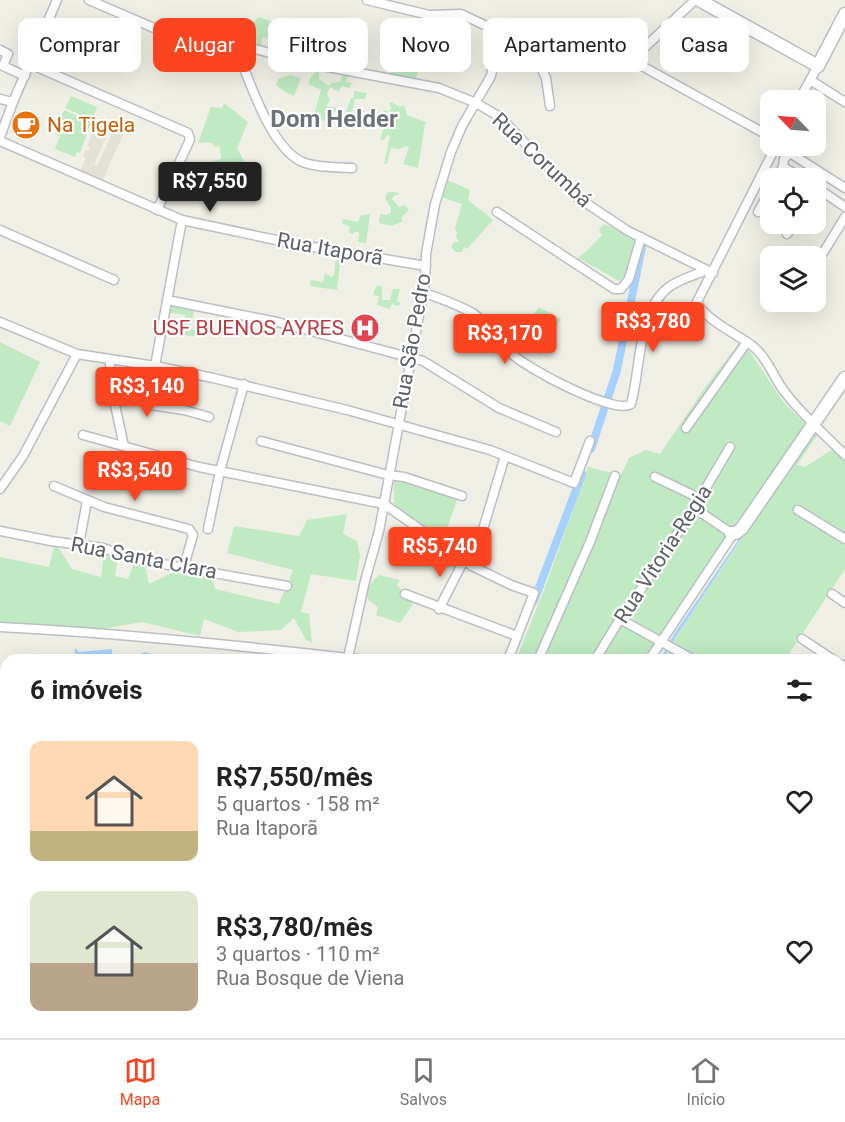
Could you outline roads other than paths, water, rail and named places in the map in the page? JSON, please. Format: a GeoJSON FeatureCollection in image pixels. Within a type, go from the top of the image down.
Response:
{"type":"FeatureCollection","features":[{"type":"Feature","properties":{"kind":"street"},"geometry":{"type":"LineString","coordinates":[[49,18],[57,0]]}},
{"type":"Feature","properties":{"kind":"street","name":"Rua Corumbá"},"geometry":{"type":"LineString","coordinates":[[89,0],[153,28]]}},
{"type":"Feature","properties":{"kind":"street"},"geometry":{"type":"LineString","coordinates":[[367,0],[429,15],[461,14],[483,24]]}},
{"type":"Feature","properties":{"kind":"street"},"geometry":{"type":"LineString","coordinates":[[648,45],[697,0],[818,66]]}},
{"type":"Feature","properties":{"kind":"street"},"geometry":{"type":"LineString","coordinates":[[805,90],[845,14]]}},
{"type":"Feature","properties":{"kind":"street","name":"Rua Corumbá"},"geometry":{"type":"LineString","coordinates":[[256,49],[312,64],[439,88],[476,103],[500,117],[577,197],[641,237],[710,271]]}},
{"type":"Feature","properties":{"kind":"street"},"geometry":{"type":"LineString","coordinates":[[0,50],[8,54],[3,66],[25,76]]}},
{"type":"Feature","properties":{"kind":"street"},"geometry":{"type":"LineString","coordinates":[[648,69],[760,130]]}},
{"type":"Feature","properties":{"kind":"street"},"geometry":{"type":"LineString","coordinates":[[0,139],[27,72]]}},
{"type":"Feature","properties":{"kind":"street"},"geometry":{"type":"LineString","coordinates":[[49,72],[188,132],[190,139],[157,210]]}},
{"type":"Feature","properties":{"kind":"street"},"geometry":{"type":"LineString","coordinates":[[246,72],[262,111],[287,153],[304,163],[352,168]]}},
{"type":"Feature","properties":{"kind":"street","name":"Rua São Pedro"},"geometry":{"type":"LineString","coordinates":[[349,654],[384,504],[423,292],[435,204],[451,152],[462,126],[491,72]]}},
{"type":"Feature","properties":{"kind":"street"},"geometry":{"type":"LineString","coordinates":[[544,72],[550,106]]}},
{"type":"Feature","properties":{"kind":"street"},"geometry":{"type":"LineString","coordinates":[[810,80],[845,102]]}},
{"type":"Feature","properties":{"kind":"street"},"geometry":{"type":"LineString","coordinates":[[0,99],[13,102]]}},
{"type":"Feature","properties":{"kind":"street","name":"Rua Itaporã"},"geometry":{"type":"LineString","coordinates":[[0,139],[182,220],[295,244],[426,266]]}},
{"type":"Feature","properties":{"kind":"street"},"geometry":{"type":"LineString","coordinates":[[783,167],[784,159],[790,153],[845,188]]}},
{"type":"Feature","properties":{"kind":"street"},"geometry":{"type":"LineString","coordinates":[[771,156],[710,271],[697,302],[705,313],[747,342],[769,364],[783,389],[813,424],[845,455]]}},
{"type":"Feature","properties":{"kind":"street"},"geometry":{"type":"LineString","coordinates":[[826,195],[845,207]]}},
{"type":"Feature","properties":{"kind":"street"},"geometry":{"type":"LineString","coordinates":[[758,212],[760,208]]}},
{"type":"Feature","properties":{"kind":"street"},"geometry":{"type":"LineString","coordinates":[[497,212],[614,289],[621,288],[629,279],[641,237]]}},
{"type":"Feature","properties":{"kind":"street"},"geometry":{"type":"LineString","coordinates":[[826,248],[845,218]]}},
{"type":"Feature","properties":{"kind":"street"},"geometry":{"type":"LineString","coordinates":[[182,220],[151,405],[209,417]]}},
{"type":"Feature","properties":{"kind":"street"},"geometry":{"type":"LineString","coordinates":[[0,230],[114,280]]}},
{"type":"Feature","properties":{"kind":"street"},"geometry":{"type":"LineString","coordinates":[[423,292],[472,313],[489,326],[512,354],[527,365],[607,403],[625,407],[631,404],[644,334],[658,300],[673,285],[710,271]]}},
{"type":"Feature","properties":{"kind":"street"},"geometry":{"type":"LineString","coordinates":[[167,300],[277,322],[410,357],[433,366],[499,408],[556,432]]}},
{"type":"Feature","properties":{"kind":"street"},"geometry":{"type":"LineString","coordinates":[[0,322],[77,354],[244,384],[506,456],[574,483],[590,441]]}},
{"type":"Feature","properties":{"kind":"street"},"geometry":{"type":"LineString","coordinates":[[686,428],[747,342]]}},
{"type":"Feature","properties":{"kind":"street"},"geometry":{"type":"LineString","coordinates":[[0,489],[15,471],[77,354]]}},
{"type":"Feature","properties":{"kind":"street"},"geometry":{"type":"LineString","coordinates":[[110,360],[111,387],[124,446]]}},
{"type":"Feature","properties":{"kind":"street"},"geometry":{"type":"LineString","coordinates":[[655,654],[666,643],[732,533],[742,528],[845,378]]}},
{"type":"Feature","properties":{"kind":"street"},"geometry":{"type":"LineString","coordinates":[[208,529],[220,471],[244,384]]}},
{"type":"Feature","properties":{"kind":"street"},"geometry":{"type":"LineString","coordinates":[[83,435],[220,471],[384,504],[472,566],[511,585],[534,593],[510,654]]}},
{"type":"Feature","properties":{"kind":"street"},"geometry":{"type":"LineString","coordinates":[[261,441],[388,475],[404,477],[462,496]]}},
{"type":"Feature","properties":{"kind":"street","name":"Rua Vitoria-Regia"},"geometry":{"type":"LineString","coordinates":[[600,654],[730,447]]}},
{"type":"Feature","properties":{"kind":"street"},"geometry":{"type":"LineString","coordinates":[[472,566],[506,456]]}},
{"type":"Feature","properties":{"kind":"street"},"geometry":{"type":"LineString","coordinates":[[541,654],[590,542],[615,476]]}},
{"type":"Feature","properties":{"kind":"street"},"geometry":{"type":"LineString","coordinates":[[655,477],[699,498]]}},
{"type":"Feature","properties":{"kind":"street"},"geometry":{"type":"LineString","coordinates":[[54,486],[122,513],[191,531],[193,534],[184,566]]}},
{"type":"Feature","properties":{"kind":"street"},"geometry":{"type":"LineString","coordinates":[[79,544],[87,501]]}},
{"type":"Feature","properties":{"kind":"street"},"geometry":{"type":"LineString","coordinates":[[694,507],[732,533]]}},
{"type":"Feature","properties":{"kind":"street"},"geometry":{"type":"LineString","coordinates":[[798,510],[845,539]]}},
{"type":"Feature","properties":{"kind":"street","name":"Rua Santa Clara"},"geometry":{"type":"LineString","coordinates":[[0,531],[103,548],[135,559],[287,586]]}},
{"type":"Feature","properties":{"kind":"street"},"geometry":{"type":"LineString","coordinates":[[439,609],[464,560]]}},
{"type":"Feature","properties":{"kind":"street"},"geometry":{"type":"LineString","coordinates":[[405,594],[439,609],[517,636]]}},
{"type":"Feature","properties":{"kind":"street"},"geometry":{"type":"LineString","coordinates":[[832,594],[845,603]]}},
{"type":"Feature","properties":{"kind":"street"},"geometry":{"type":"LineString","coordinates":[[620,619],[684,654]]}},
{"type":"Feature","properties":{"kind":"street"},"geometry":{"type":"LineString","coordinates":[[0,627],[89,632],[308,654]]}},
{"type":"Feature","properties":{"kind":"street"},"geometry":{"type":"LineString","coordinates":[[802,639],[825,654]]}},
{"type":"Feature","properties":{"kind":"water"},"geometry":{"type":"Polygon","coordinates":[[[812,433],[666,654],[663,654],[674,634],[812,433]]]}},
{"type":"Feature","properties":{"kind":"water"},"geometry":{"type":"Polygon","coordinates":[[[75,648],[79,652],[112,649],[113,654],[74,654],[75,648]]]}},
{"type":"Feature","properties":{"kind":"waterway"},"geometry":{"type":"LineString","coordinates":[[591,449],[617,370],[642,247]]}},
{"type":"Feature","properties":{"kind":"waterway"},"geometry":{"type":"LineString","coordinates":[[534,601],[582,474]]}},
{"type":"Feature","properties":{"kind":"place","name":"Na Tigela"},"geometry":{"type":"Point","coordinates":[26,125]}},
{"type":"Feature","properties":{"kind":"place","name":"USF BUENOS AYRES"},"geometry":{"type":"Point","coordinates":[365,328]}},
{"type":"Feature","properties":{"kind":"district","name":"Dom Helder"},"geometry":{"type":"Point","coordinates":[334,119]}}]}
